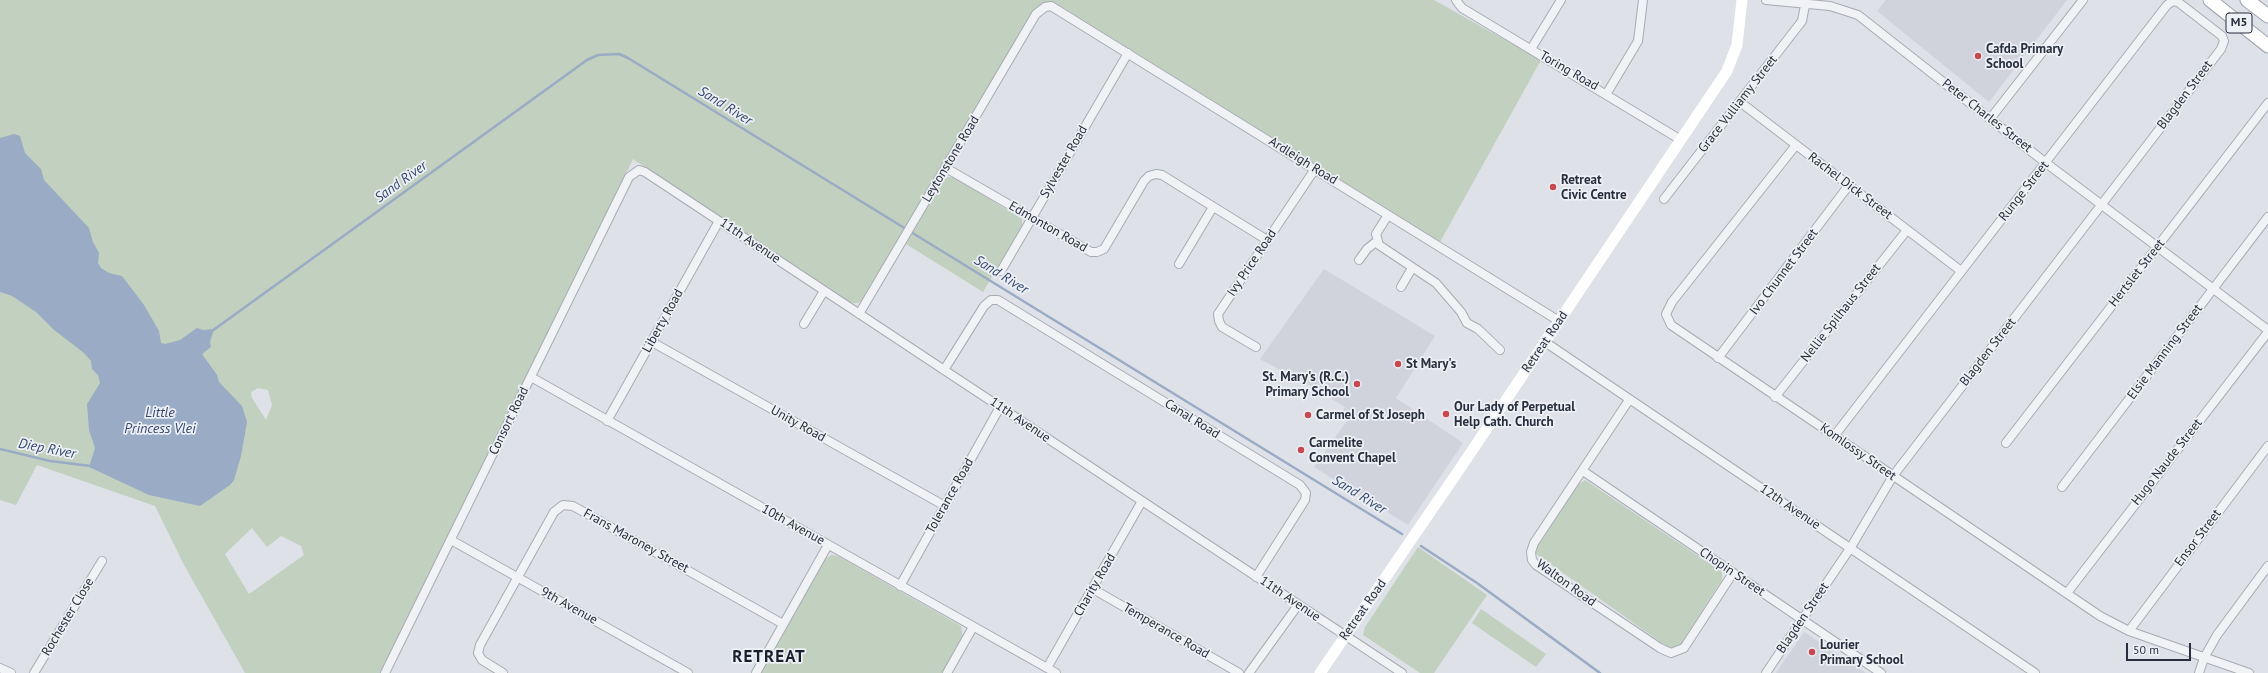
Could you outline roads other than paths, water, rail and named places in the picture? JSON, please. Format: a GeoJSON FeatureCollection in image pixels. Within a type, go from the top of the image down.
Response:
{"type":"FeatureCollection","features":[{"type":"Feature","properties":{"kind":"main road","name":"Retreat Road"},"geometry":{"type":"LineString","coordinates":[[1320,673],[1415,535],[1681,140],[1733,59],[1737,45],[1742,0]]}},
{"type":"Feature","properties":{"kind":"main road","name":"M5"},"geometry":{"type":"LineString","coordinates":[[2210,0],[2268,46]]}},
{"type":"Feature","properties":{"kind":"main road","name":"M5"},"geometry":{"type":"LineString","coordinates":[[2247,0],[2268,16]]}},
{"type":"Feature","properties":{"kind":"street"},"geometry":{"type":"LineString","coordinates":[[1531,49],[1561,0]]}},
{"type":"Feature","properties":{"kind":"street"},"geometry":{"type":"LineString","coordinates":[[1607,94],[1638,41],[1643,0]]}},
{"type":"Feature","properties":{"kind":"street","name":"Peter Charles Street"},"geometry":{"type":"LineString","coordinates":[[1766,0],[1840,8],[1858,15],[2046,163],[2214,288],[2268,331]]}},
{"type":"Feature","properties":{"kind":"street"},"geometry":{"type":"LineString","coordinates":[[1990,119],[2083,0]]}},
{"type":"Feature","properties":{"kind":"street","name":"Toring Road"},"geometry":{"type":"LineString","coordinates":[[1457,1],[1462,8],[1681,140]]}},
{"type":"Feature","properties":{"kind":"street","name":"Runge Street"},"geometry":{"type":"LineString","coordinates":[[1835,435],[2170,2],[2178,2],[2222,36],[2224,41]]}},
{"type":"Feature","properties":{"kind":"street","name":"Grace Vulliamy Street"},"geometry":{"type":"LineString","coordinates":[[1664,199],[1802,21],[1805,4]]}},
{"type":"Feature","properties":{"kind":"street","name":"Ardleigh Road"},"geometry":{"type":"LineString","coordinates":[[1045,7],[1056,7],[1559,321]]}},
{"type":"Feature","properties":{"kind":"street","name":"Leytonstone Road"},"geometry":{"type":"LineString","coordinates":[[859,314],[1036,14],[1045,7]]}},
{"type":"Feature","properties":{"kind":"street","name":"Blagden Street"},"geometry":{"type":"LineString","coordinates":[[1766,673],[1851,547],[1893,476],[2221,49],[2224,41]]}},
{"type":"Feature","properties":{"kind":"street","name":"Sylvester Road"},"geometry":{"type":"LineString","coordinates":[[1001,270],[1128,53]]}},
{"type":"Feature","properties":{"kind":"street","name":"Rachel Dick Street"},"geometry":{"type":"LineString","coordinates":[[1740,102],[1961,271]]}},
{"type":"Feature","properties":{"kind":"street","name":"Hertslet Street"},"geometry":{"type":"LineString","coordinates":[[2006,443],[2268,103]]}},
{"type":"Feature","properties":{"kind":"street","name":"Komlossy Street"},"geometry":{"type":"LineString","coordinates":[[1796,145],[1672,302],[1667,311],[1667,318],[1671,325],[1775,397],[1835,435],[2100,616],[2129,631],[2249,673]]}},
{"type":"Feature","properties":{"kind":"street","name":"Edmonton Road"},"geometry":{"type":"LineString","coordinates":[[946,168],[1088,250],[1097,252],[1106,246],[1144,181],[1152,174],[1162,175],[1267,240]]}},
{"type":"Feature","properties":{"kind":"street","name":"Ivy Price Road"},"geometry":{"type":"LineString","coordinates":[[1256,347],[1222,327],[1218,317],[1220,310],[1315,169]]}},
{"type":"Feature","properties":{"kind":"street","name":"11th Avenue"},"geometry":{"type":"LineString","coordinates":[[637,171],[644,171],[1402,673]]}},
{"type":"Feature","properties":{"kind":"street","name":"Consort Road"},"geometry":{"type":"LineString","coordinates":[[385,673],[629,178],[637,171]]}},
{"type":"Feature","properties":{"kind":"street","name":"Ivo Chunnet Street"},"geometry":{"type":"LineString","coordinates":[[1718,358],[1849,185]]}},
{"type":"Feature","properties":{"kind":"street"},"geometry":{"type":"LineString","coordinates":[[1179,264],[1212,207]]}},
{"type":"Feature","properties":{"kind":"street"},"geometry":{"type":"LineString","coordinates":[[1388,214],[1377,232],[1377,241],[1379,245],[1436,283],[1461,312],[1467,323],[1478,329],[1500,350]]}},
{"type":"Feature","properties":{"kind":"street","name":"Elsie Manning Street"},"geometry":{"type":"LineString","coordinates":[[2062,487],[2268,217]]}},
{"type":"Feature","properties":{"kind":"street","name":"Liberty Road"},"geometry":{"type":"LineString","coordinates":[[607,421],[719,221]]}},
{"type":"Feature","properties":{"kind":"street","name":"Nellie Spilhaus Street"},"geometry":{"type":"LineString","coordinates":[[1775,397],[1907,230]]}},
{"type":"Feature","properties":{"kind":"street"},"geometry":{"type":"LineString","coordinates":[[1359,260],[1364,252],[1377,241]]}},
{"type":"Feature","properties":{"kind":"street"},"geometry":{"type":"LineString","coordinates":[[1401,287],[1412,268]]}},
{"type":"Feature","properties":{"kind":"street"},"geometry":{"type":"LineString","coordinates":[[804,324],[824,291]]}},
{"type":"Feature","properties":{"kind":"street","name":"Canal Road"},"geometry":{"type":"LineString","coordinates":[[944,370],[984,306],[991,300],[1001,301],[1302,487],[1306,493],[1305,500],[1256,576]]}},
{"type":"Feature","properties":{"kind":"street","name":"Hugo Naude Street"},"geometry":{"type":"LineString","coordinates":[[2067,593],[2268,331]]}},
{"type":"Feature","properties":{"kind":"street","name":"Unity Road"},"geometry":{"type":"LineString","coordinates":[[652,342],[945,506]]}},
{"type":"Feature","properties":{"kind":"street","name":"12th Avenue"},"geometry":{"type":"LineString","coordinates":[[1545,342],[1629,400],[1851,547],[2035,673]]}},
{"type":"Feature","properties":{"kind":"street","name":"10th Avenue"},"geometry":{"type":"LineString","coordinates":[[530,377],[1056,673]]}},
{"type":"Feature","properties":{"kind":"street","name":"Walton Road"},"geometry":{"type":"LineString","coordinates":[[1629,400],[1534,543],[1531,552],[1532,560],[1542,569],[1660,648],[1671,653],[1684,648],[1733,573]]}},
{"type":"Feature","properties":{"kind":"street","name":"Tolerance Road"},"geometry":{"type":"LineString","coordinates":[[900,586],[1000,407]]}},
{"type":"Feature","properties":{"kind":"street","name":"Ensor Street"},"geometry":{"type":"LineString","coordinates":[[2129,631],[2268,446]]}},
{"type":"Feature","properties":{"kind":"street","name":"Chopin Street"},"geometry":{"type":"LineString","coordinates":[[1583,471],[1881,673]]}},
{"type":"Feature","properties":{"kind":"street","name":"Charity Road"},"geometry":{"type":"LineString","coordinates":[[1047,668],[1142,501]]}},
{"type":"Feature","properties":{"kind":"street","name":"Frans Maroney Street"},"geometry":{"type":"LineString","coordinates":[[503,673],[482,660],[478,650],[556,509],[563,505],[570,504],[783,624]]}},
{"type":"Feature","properties":{"kind":"street","name":"9th Avenue"},"geometry":{"type":"LineString","coordinates":[[451,540],[688,673]]}},
{"type":"Feature","properties":{"kind":"street"},"geometry":{"type":"LineString","coordinates":[[756,673],[828,545]]}},
{"type":"Feature","properties":{"kind":"street","name":"Rochester Close"},"geometry":{"type":"LineString","coordinates":[[34,673],[102,561]]}},
{"type":"Feature","properties":{"kind":"street"},"geometry":{"type":"LineString","coordinates":[[2199,673],[2204,658],[2232,612],[2268,566]]}},
{"type":"Feature","properties":{"kind":"street","name":"Temperance Road"},"geometry":{"type":"LineString","coordinates":[[1093,589],[1239,673]]}},
{"type":"Feature","properties":{"kind":"street"},"geometry":{"type":"LineString","coordinates":[[1249,673],[1298,605]]}},
{"type":"Feature","properties":{"kind":"street"},"geometry":{"type":"LineString","coordinates":[[947,673],[973,627]]}},
{"type":"Feature","properties":{"kind":"street"},"geometry":{"type":"LineString","coordinates":[[0,668],[11,673]]}},
{"type":"Feature","properties":{"kind":"water","name":"Little Princess Vlei"},"geometry":{"type":"Polygon","coordinates":[[[14,134],[20,136],[25,153],[41,169],[44,180],[89,228],[93,242],[99,253],[98,263],[101,268],[109,273],[122,276],[144,305],[159,331],[161,343],[165,344],[180,340],[197,328],[203,330],[214,329],[210,342],[211,347],[202,354],[217,375],[219,382],[242,406],[247,422],[241,456],[234,480],[230,485],[200,506],[149,495],[89,467],[95,448],[89,430],[87,404],[100,383],[98,375],[92,369],[91,361],[84,353],[53,329],[36,312],[12,296],[0,292],[0,138],[14,134]]]}},
{"type":"Feature","properties":{"kind":"waterway","name":"Sand River"},"geometry":{"type":"LineString","coordinates":[[212,331],[587,60],[598,55],[619,54],[628,58],[1402,534]]}},
{"type":"Feature","properties":{"kind":"waterway","name":"Diep River"},"geometry":{"type":"LineString","coordinates":[[0,449],[50,461],[91,466]]}},
{"type":"Feature","properties":{"kind":"waterway","name":"Sand River"},"geometry":{"type":"LineString","coordinates":[[1421,546],[1477,583],[1600,673]]}},
{"type":"Feature","properties":{"kind":"place","name":"Cafda Primary School"},"geometry":{"type":"Point","coordinates":[1978,56]}},
{"type":"Feature","properties":{"kind":"place","name":"Retreat Civic Centre"},"geometry":{"type":"Point","coordinates":[1553,187]}},
{"type":"Feature","properties":{"kind":"place","name":"St Mary's"},"geometry":{"type":"Point","coordinates":[1398,364]}},
{"type":"Feature","properties":{"kind":"place","name":"St. Mary's (R.C.) Primary School"},"geometry":{"type":"Point","coordinates":[1357,384]}},
{"type":"Feature","properties":{"kind":"place","name":"Our Lady of Perpetual Help Cath. Church"},"geometry":{"type":"Point","coordinates":[1446,414]}},
{"type":"Feature","properties":{"kind":"place","name":"Carmel of St Joseph"},"geometry":{"type":"Point","coordinates":[1308,415]}},
{"type":"Feature","properties":{"kind":"place","name":"Carmelite Convent Chapel"},"geometry":{"type":"Point","coordinates":[1301,450]}},
{"type":"Feature","properties":{"kind":"place","name":"Lourier Primary School"},"geometry":{"type":"Point","coordinates":[1812,652]}},
{"type":"Feature","properties":{"kind":"district","name":"RETREAT"},"geometry":{"type":"Point","coordinates":[769,657]}}]}
